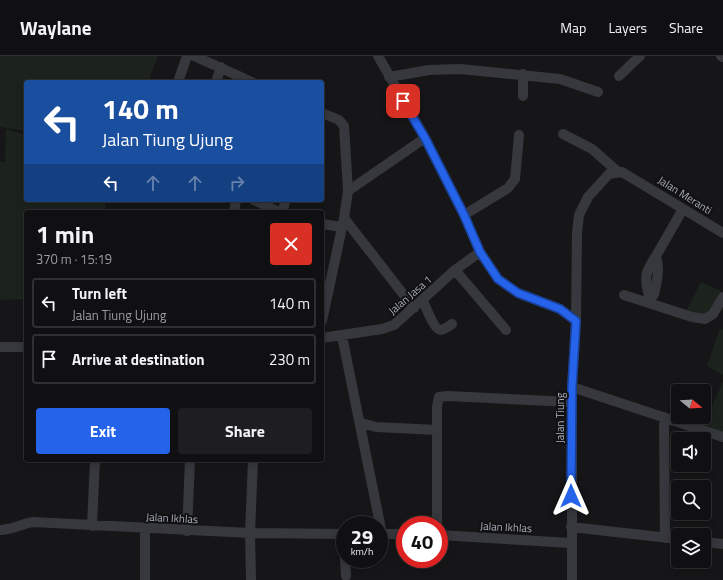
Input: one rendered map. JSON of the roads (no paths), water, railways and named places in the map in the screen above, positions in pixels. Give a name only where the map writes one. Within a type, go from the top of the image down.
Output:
[{"type":"street","points":[[179,80],[187,56]]},
{"type":"street","points":[[194,56],[248,80]]},
{"type":"street","points":[[378,56],[425,138],[464,215],[480,252],[498,279],[518,293],[560,309],[576,321]]},
{"type":"street","points":[[619,76],[640,56]]},
{"type":"street","points":[[217,80],[220,67]]},
{"type":"street","points":[[389,77],[442,69],[523,74],[560,79],[598,92]]},
{"type":"street","points":[[523,74],[523,96]]},
{"type":"street","points":[[324,114],[339,120],[344,126],[348,191],[343,223],[324,312]]},
{"type":"street","points":[[563,134],[592,149],[616,171]]},
{"type":"street","points":[[464,215],[508,188],[515,179],[519,135]]},
{"type":"street","points":[[348,191],[425,138]]},
{"type":"street","name":"Jalan Meranti","points":[[616,171],[622,172],[634,178],[723,233]]},
{"type":"street","name":"Jalan Tiung","points":[[572,580],[572,387],[576,321],[577,233],[581,209],[596,187],[609,174],[616,171]]},
{"type":"street","points":[[258,202],[275,210]]},
{"type":"street","points":[[683,209],[656,256],[658,262],[657,285],[654,295],[649,296],[626,293],[692,317],[705,319],[713,314],[723,297]]},
{"type":"street","points":[[324,224],[343,223]]},
{"type":"street","points":[[343,223],[414,308]]},
{"type":"street","name":"Jalan Jasa 1","points":[[324,338],[382,329],[394,325],[423,301],[456,270],[480,252]]},
{"type":"street","points":[[456,270],[506,330]]},
{"type":"street","points":[[423,301],[435,326],[438,329],[442,330],[452,324]]},
{"type":"street","points":[[342,336],[361,423],[377,516]]},
{"type":"street","points":[[0,347],[24,347]]},
{"type":"street","points":[[572,387],[723,437]]},
{"type":"street","points":[[437,516],[437,406],[438,399],[441,396],[572,402]]},
{"type":"street","points":[[664,417],[665,538]]},
{"type":"street","points":[[361,423],[376,426],[437,430]]},
{"type":"street","points":[[92,526],[95,462]]},
{"type":"street","points":[[187,531],[190,462]]},
{"type":"street","points":[[251,580],[250,533],[254,462]]},
{"type":"street","name":"Jalan Ikhlas","points":[[0,530],[10,529],[20,524],[33,522],[187,531],[336,534]]},
{"type":"street","points":[[571,527],[671,538]]},
{"type":"street","points":[[145,529],[145,580]]},
{"type":"street","name":"Jalan Ikhlas","points":[[448,536],[571,543]]},
{"type":"street","points":[[711,543],[723,544]]},
{"type":"street","points":[[346,568],[346,576]]}]
